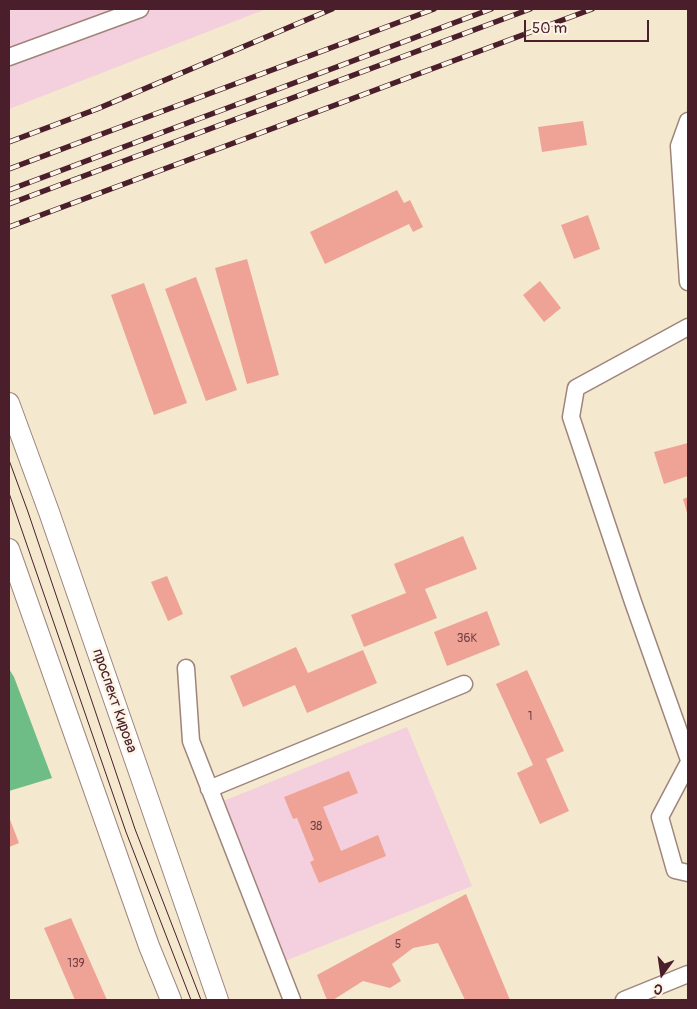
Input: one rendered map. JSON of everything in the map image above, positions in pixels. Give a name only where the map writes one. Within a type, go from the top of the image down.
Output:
[{"type":"main road","name":"проспект Кирова","points":[[9,403],[49,512],[218,1000]]},
{"type":"main road","points":[[9,549],[149,946],[171,1000]]},
{"type":"street","points":[[9,57],[140,9]]},
{"type":"street","points":[[688,121],[679,146],[688,282]]},
{"type":"street","points":[[688,326],[576,388],[571,417],[632,602],[688,757]]},
{"type":"street","points":[[186,668],[191,741],[292,1000]]},
{"type":"street","points":[[209,789],[464,684]]},
{"type":"street","points":[[688,764],[660,818],[675,870],[688,873]]},
{"type":"street","points":[[624,1000],[688,974]]},
{"type":"shaded area","points":[[9,9],[266,9],[9,109]]},
{"type":"shaded area","points":[[407,727],[472,886],[275,965],[211,806]]},
{"type":"green space","points":[[9,669],[14,677],[52,778],[9,791]]},
{"type":"building","points":[[583,121],[587,145],[542,152],[538,127]]},
{"type":"building","points":[[397,190],[404,203],[410,200],[423,227],[413,232],[409,224],[325,264],[310,232]]},
{"type":"building","points":[[588,215],[600,249],[574,259],[561,225]]},
{"type":"building","points":[[247,259],[279,375],[247,384],[215,268]]},
{"type":"building","points":[[196,277],[237,390],[206,401],[165,289]]},
{"type":"building","points":[[540,281],[561,308],[544,322],[523,295]]},
{"type":"building","points":[[144,283],[187,403],[154,415],[111,295]]},
{"type":"building","points":[[688,443],[688,476],[664,484],[654,452]]},
{"type":"building","points":[[688,497],[688,516],[683,499]]},
{"type":"building","points":[[463,536],[477,569],[425,589],[437,618],[364,647],[351,615],[406,593],[394,564]]},
{"type":"building","points":[[167,576],[183,614],[168,621],[151,582]]},
{"type":"building","points":[[487,611],[500,645],[447,666],[434,632]]},
{"type":"building","points":[[296,647],[308,673],[363,650],[377,683],[307,713],[295,685],[243,707],[230,676]]},
{"type":"building","points":[[527,670],[564,751],[546,759],[569,811],[540,824],[517,773],[533,765],[496,684]]},
{"type":"building","points":[[349,771],[358,793],[323,807],[341,851],[378,835],[386,856],[319,883],[310,862],[314,860],[297,818],[293,819],[284,797]]},
{"type":"building","points":[[9,817],[19,843],[9,847]]},
{"type":"building","points":[[466,894],[510,1000],[465,1000],[438,943],[413,948],[392,964],[401,981],[390,988],[363,981],[333,1000],[327,1000],[317,975]]},
{"type":"building","points":[[71,918],[107,1000],[75,1000],[44,928]]},
{"type":"tram line","points":[[9,460],[135,829],[201,1000]]},
{"type":"tram line","points":[[9,493],[126,832],[191,1000]]},
{"type":"railway","points":[[9,142],[97,109],[332,9]]},
{"type":"railway","points":[[9,169],[434,9]]},
{"type":"railway","points":[[9,190],[491,9]]},
{"type":"railway","points":[[9,204],[530,9]]},
{"type":"railway","points":[[9,227],[592,9]]}]
